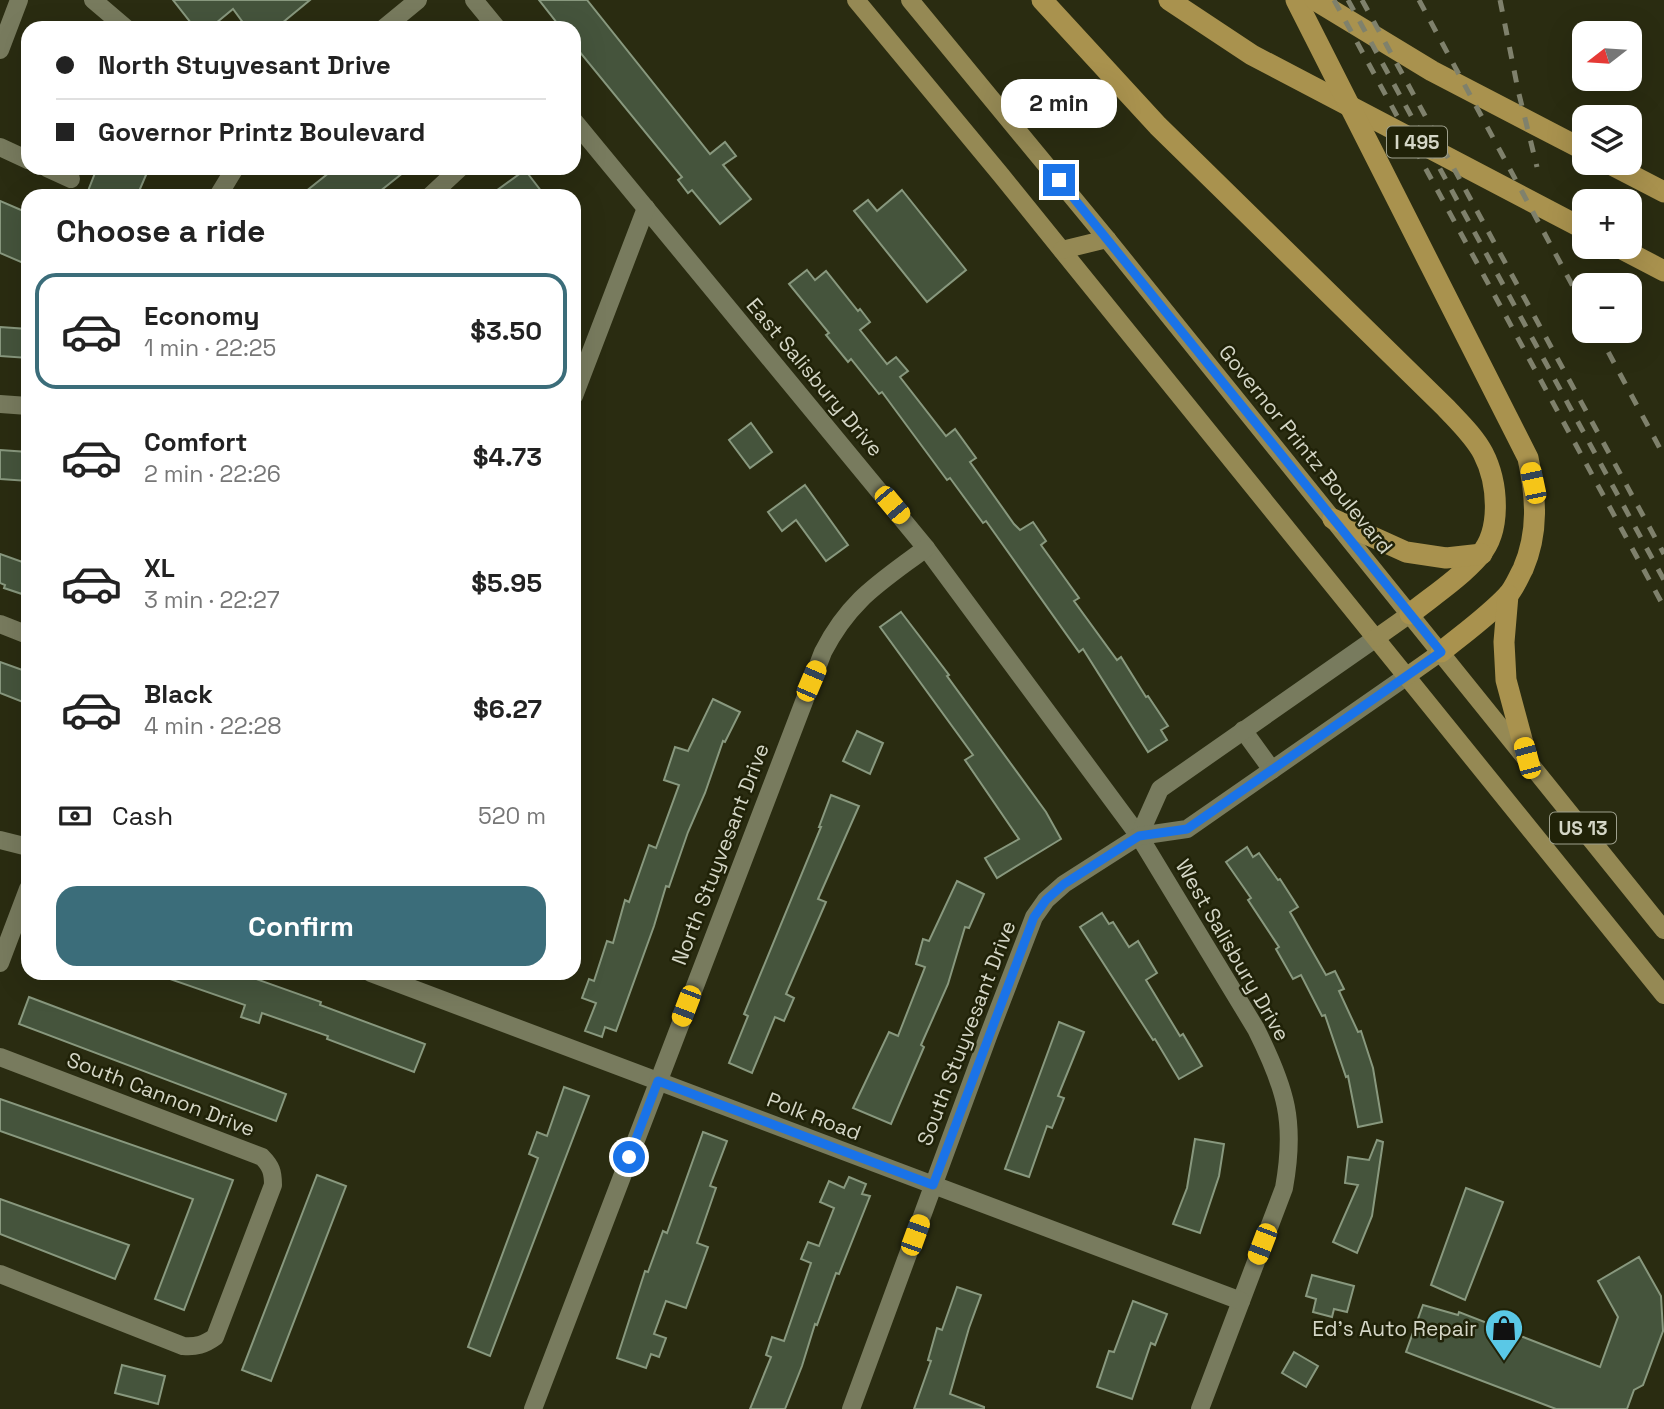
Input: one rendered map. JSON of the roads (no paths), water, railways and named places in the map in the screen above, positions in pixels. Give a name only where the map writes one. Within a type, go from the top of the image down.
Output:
[{"type":"highway","points":[[1042,0],[1158,126],[1446,408],[1471,435],[1484,455],[1495,497],[1494,524],[1482,554],[1410,614]]},
{"type":"highway","name":"I 495","points":[[1169,0],[1252,55],[1572,223]]},
{"type":"highway","points":[[1296,0],[1528,458],[1535,508],[1534,532],[1527,560],[1508,595],[1441,652]]},
{"type":"highway","points":[[1315,0],[1432,71],[1572,144]]},
{"type":"highway","points":[[1631,175],[1664,192]]},
{"type":"highway","points":[[1641,259],[1664,271]]},
{"type":"highway","points":[[1333,519],[1406,552],[1446,558],[1482,554]]},
{"type":"highway","points":[[1508,595],[1504,642],[1506,680],[1527,758]]},
{"type":"main road","name":"US 13","points":[[856,0],[1062,250],[1664,995]]},
{"type":"main road","name":"Governor Printz Boulevard","points":[[910,0],[1107,239],[1664,930]]},
{"type":"main road","points":[[1062,250],[1107,239]]},
{"type":"main road","points":[[1376,638],[1410,614]]},
{"type":"main road","name":"South Stuyvesant Drive","points":[[1407,676],[1441,652]]},
{"type":"street","points":[[0,50],[19,0]]},
{"type":"street","points":[[93,0],[118,21]]},
{"type":"street","points":[[392,21],[418,0]]},
{"type":"street","points":[[474,0],[492,21]]},
{"type":"street","name":"East Salisbury Drive","points":[[581,129],[926,548],[1139,836]]},
{"type":"street","points":[[0,147],[21,157]]},
{"type":"street","points":[[62,175],[71,179]]},
{"type":"street","points":[[438,189],[452,175]]},
{"type":"street","points":[[581,378],[646,208]]},
{"type":"street","points":[[0,404],[21,406]]},
{"type":"street","name":"North Stuyvesant Drive","points":[[533,1409],[823,652],[836,626],[850,609],[864,595],[926,548]]},
{"type":"street","points":[[0,624],[21,632]]},
{"type":"street","points":[[1139,836],[1160,789],[1376,638]]},
{"type":"street","name":"South Stuyvesant Drive","points":[[851,1409],[1034,917],[1046,900],[1064,884],[1139,836],[1187,829],[1407,676]]},
{"type":"street","points":[[1243,730],[1272,770]]},
{"type":"street","name":"West Salisbury Drive","points":[[1139,836],[1256,1029],[1284,1093],[1289,1123],[1290,1155],[1284,1188],[1200,1409]]},
{"type":"street","points":[[0,840],[21,845]]},
{"type":"street","points":[[0,963],[21,908]]},
{"type":"street","name":"Polk Road","points":[[390,980],[1241,1301]]},
{"type":"street","name":"South Cannon Drive","points":[[0,1057],[262,1157],[273,1173],[273,1185],[215,1337],[206,1344],[183,1346],[0,1274]]},
{"type":"railway","points":[[1334,0],[1664,607]]},
{"type":"railway","points":[[1348,0],[1664,580]]},
{"type":"railway","points":[[1362,0],[1664,554]]},
{"type":"railway","points":[[1419,0],[1572,285]]},
{"type":"railway","points":[[1500,0],[1537,167]]},
{"type":"railway","points":[[1603,343],[1664,456]]},
{"type":"place","name":"Ed’s Auto Repair","points":[[1504,1362]]}]
